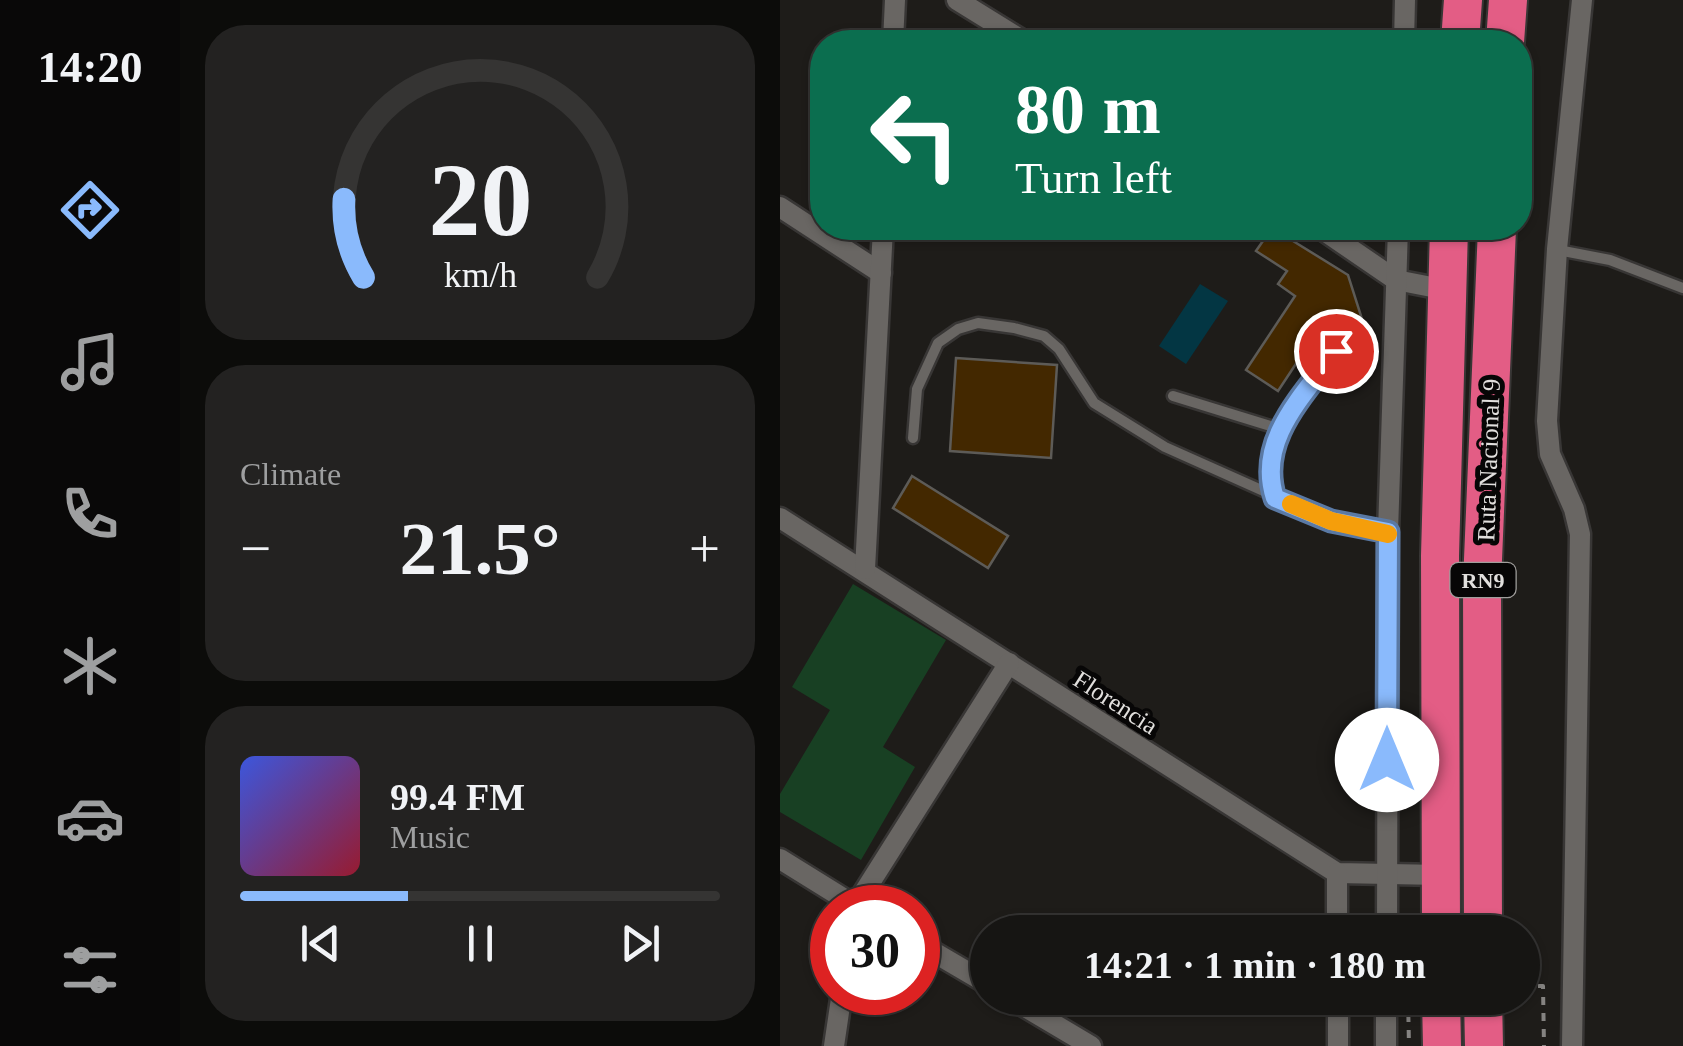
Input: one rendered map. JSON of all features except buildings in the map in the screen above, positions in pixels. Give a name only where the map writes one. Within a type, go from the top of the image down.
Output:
[{"type":"highway","points":[[1461,30],[1463,0]]},
{"type":"highway","points":[[1506,30],[1508,0]]},
{"type":"highway","name":"Ruta Nacional 9","points":[[1441,915],[1440,556],[1449,240]]},
{"type":"highway","name":"Ruta Nacional 9","points":[[1483,915],[1482,583],[1496,240]]},
{"type":"highway","points":[[1441,1015],[1442,1046]]},
{"type":"highway","points":[[1484,1015],[1484,1046]]},
{"type":"street","points":[[894,30],[895,0]]},
{"type":"street","points":[[958,0],[977,6],[1009,30]]},
{"type":"street","points":[[1404,30],[1405,0]]},
{"type":"street","points":[[1572,1046],[1580,534],[1574,509],[1550,454],[1547,421],[1557,250],[1582,0]]},
{"type":"street","points":[[780,206],[810,226]]},
{"type":"street","points":[[831,240],[880,273]]},
{"type":"street","points":[[864,570],[882,240]]},
{"type":"street","points":[[1339,240],[1396,280],[1447,290]]},
{"type":"street","points":[[1386,915],[1388,532],[1398,240]]},
{"type":"street","name":"Florencia","points":[[780,518],[1337,873]]},
{"type":"street","points":[[870,885],[1009,662]]},
{"type":"street","points":[[780,859],[821,885]]},
{"type":"street","points":[[1337,915],[1337,873],[1441,875]]},
{"type":"street","points":[[940,955],[970,973]]},
{"type":"street","points":[[834,1046],[839,1015]]},
{"type":"street","points":[[1039,1015],[1091,1046]]},
{"type":"street","points":[[1338,1015],[1338,1046]]},
{"type":"street","points":[[1386,1015],[1386,1046]]},
{"type":"lane","points":[[1557,250],[1610,260],[1683,288]]},
{"type":"lane","points":[[913,438],[917,389],[938,343],[958,329],[978,323],[1014,328],[1044,336],[1059,350],[1094,403],[1165,447],[1331,521],[1388,532]]},
{"type":"lane","points":[[1275,498],[1268,477],[1270,456],[1280,429],[1336,351]]},
{"type":"lane","points":[[1173,396],[1280,429]]},
{"type":"path","points":[[1540,986],[1544,986],[1544,1046]]},
{"type":"path","points":[[1408,1015],[1409,1046]]},
{"type":"green space","points":[[853,584],[946,640],[883,747],[915,767],[861,860],[780,812],[780,794],[830,710],[792,687]]},
{"type":"water","points":[[1200,284],[1228,301],[1186,364],[1159,346]]},
{"type":"slow traffic","points":[[1291,504],[1331,521],[1388,534]]},
{"type":"route","points":[[1336,351],[1280,429],[1270,456],[1268,477],[1275,498],[1331,521],[1388,532],[1387,760]]}]
